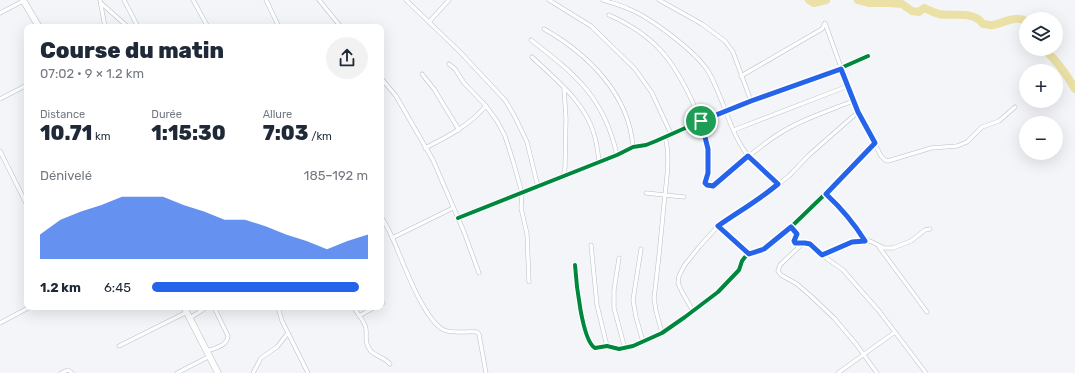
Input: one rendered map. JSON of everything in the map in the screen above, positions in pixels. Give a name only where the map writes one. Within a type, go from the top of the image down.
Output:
[{"type":"main road","points":[[23,0],[37,24]]},
{"type":"main road","points":[[187,312],[218,373]]},
{"type":"street","points":[[0,13],[23,0]]},
{"type":"street","points":[[124,0],[136,24]]},
{"type":"street","points":[[193,0],[206,24]]},
{"type":"street","points":[[266,0],[278,24]]},
{"type":"street","points":[[319,0],[339,24]]},
{"type":"street","points":[[406,0],[460,52],[505,100],[527,142],[538,187]]},
{"type":"street","points":[[429,22],[449,0]]},
{"type":"street","points":[[550,0],[594,28],[635,69],[652,94],[671,134]]},
{"type":"street","points":[[603,0],[630,9],[658,27],[688,50],[707,70],[734,130],[748,156],[778,184]]},
{"type":"street","points":[[659,0],[702,24],[725,41],[733,52],[751,101]]},
{"type":"street","points":[[101,2],[105,24]]},
{"type":"street","points":[[101,2],[125,24]]},
{"type":"street","points":[[609,15],[638,30],[661,50],[681,78],[701,121],[708,149],[708,173],[705,183],[707,185],[713,186],[748,156],[778,134],[853,101]]},
{"type":"street","points":[[741,76],[822,29],[825,23],[858,112],[875,143],[880,156],[888,161],[931,148],[957,146],[967,142],[982,127],[998,121],[1016,107]]},
{"type":"street","points":[[544,29],[564,40],[588,60],[611,87],[624,111],[632,134],[633,147]]},
{"type":"street","points":[[531,40],[563,64],[578,78],[594,98],[604,115],[617,155]]},
{"type":"street","points":[[458,218],[617,155],[633,147],[646,145],[725,111],[841,69],[868,56]]},
{"type":"street","points":[[532,57],[564,88],[584,111],[594,134],[599,162]]},
{"type":"street","points":[[449,64],[455,69],[464,83],[486,106],[497,121],[505,136],[522,193],[521,208],[527,234],[529,282]]},
{"type":"street","points":[[422,74],[434,89],[459,130]]},
{"type":"street","points":[[384,82],[396,96],[437,167],[479,273]]},
{"type":"street","points":[[734,130],[848,86]]},
{"type":"street","points":[[0,99],[24,87]]},
{"type":"street","points":[[563,176],[565,168],[566,119],[564,88]]},
{"type":"street","points":[[425,148],[459,130],[474,120],[486,106]]},
{"type":"street","points":[[693,311],[678,283],[679,276],[684,266],[718,226],[743,208],[756,201],[789,176],[809,155],[858,112]]},
{"type":"street","points":[[662,333],[654,298],[668,157],[665,137]]},
{"type":"street","points":[[575,265],[581,314],[590,344],[595,348],[607,346],[625,349],[643,342],[662,333],[718,292],[739,270],[742,261],[749,254],[764,249],[791,227],[826,194],[875,143]]},
{"type":"street","points":[[0,151],[24,199]]},
{"type":"street","points":[[646,193],[684,197]]},
{"type":"street","points":[[826,194],[838,205],[858,229],[865,241]]},
{"type":"street","points":[[392,238],[453,208]]},
{"type":"street","points":[[384,222],[423,306],[438,326],[448,331],[474,332],[479,334],[486,373]]},
{"type":"street","points":[[718,226],[749,254]]},
{"type":"street","points":[[791,227],[797,234],[794,241],[795,243],[810,244],[822,255],[838,265],[855,282],[926,373]]},
{"type":"street","points":[[822,255],[852,242],[870,241],[884,248],[893,248],[906,244],[917,238],[925,230],[930,229]]},
{"type":"street","points":[[803,243],[780,265],[778,271],[781,275],[797,284],[834,318],[864,353],[877,373]]},
{"type":"street","points":[[591,245],[597,305],[607,346]]},
{"type":"street","points":[[879,246],[927,312]]},
{"type":"street","points":[[641,249],[633,300],[643,342]]},
{"type":"street","points":[[619,258],[614,290],[614,308],[625,349]]},
{"type":"street","points":[[0,323],[24,310]]},
{"type":"street","points":[[178,373],[209,354],[228,340],[228,336],[215,310]]},
{"type":"street","points":[[279,310],[288,333],[308,373]]},
{"type":"street","points":[[356,310],[366,330],[365,336],[370,350],[374,354],[386,359],[390,364]]},
{"type":"street","points":[[359,316],[370,310]]},
{"type":"street","points":[[119,346],[187,312]]},
{"type":"street","points":[[838,373],[895,332]]},
{"type":"street","points":[[253,373],[261,358],[277,347],[288,333]]},
{"type":"street","points":[[61,373],[68,370],[72,373]]},
{"type":"waterway","points":[[809,0],[814,3],[826,0]]},
{"type":"waterway","points":[[858,0],[870,3],[902,4],[912,11],[919,12],[924,8],[945,15],[969,15],[979,20],[983,24],[990,25],[1019,19]]},
{"type":"waterway","points":[[1051,56],[1075,89]]},
{"type":"cycle path","points":[[458,218],[617,155],[633,147],[646,145],[751,101],[825,75],[868,56]]},
{"type":"cycle path","points":[[575,265],[580,310],[590,343],[595,348],[607,346],[619,349],[633,346],[662,333],[718,292],[739,270],[745,257],[749,254],[764,249],[791,227],[850,170],[875,143]]},
{"type":"route","points":[[841,69],[858,112],[875,143],[826,194],[838,205],[858,229],[865,241],[848,243],[822,255],[810,244],[796,244],[794,241],[797,234],[791,227],[764,249],[749,254],[718,226],[743,208],[756,201],[778,184],[748,156],[713,186],[709,187],[705,183],[708,173],[708,149],[701,121],[751,101],[841,69]]}]
